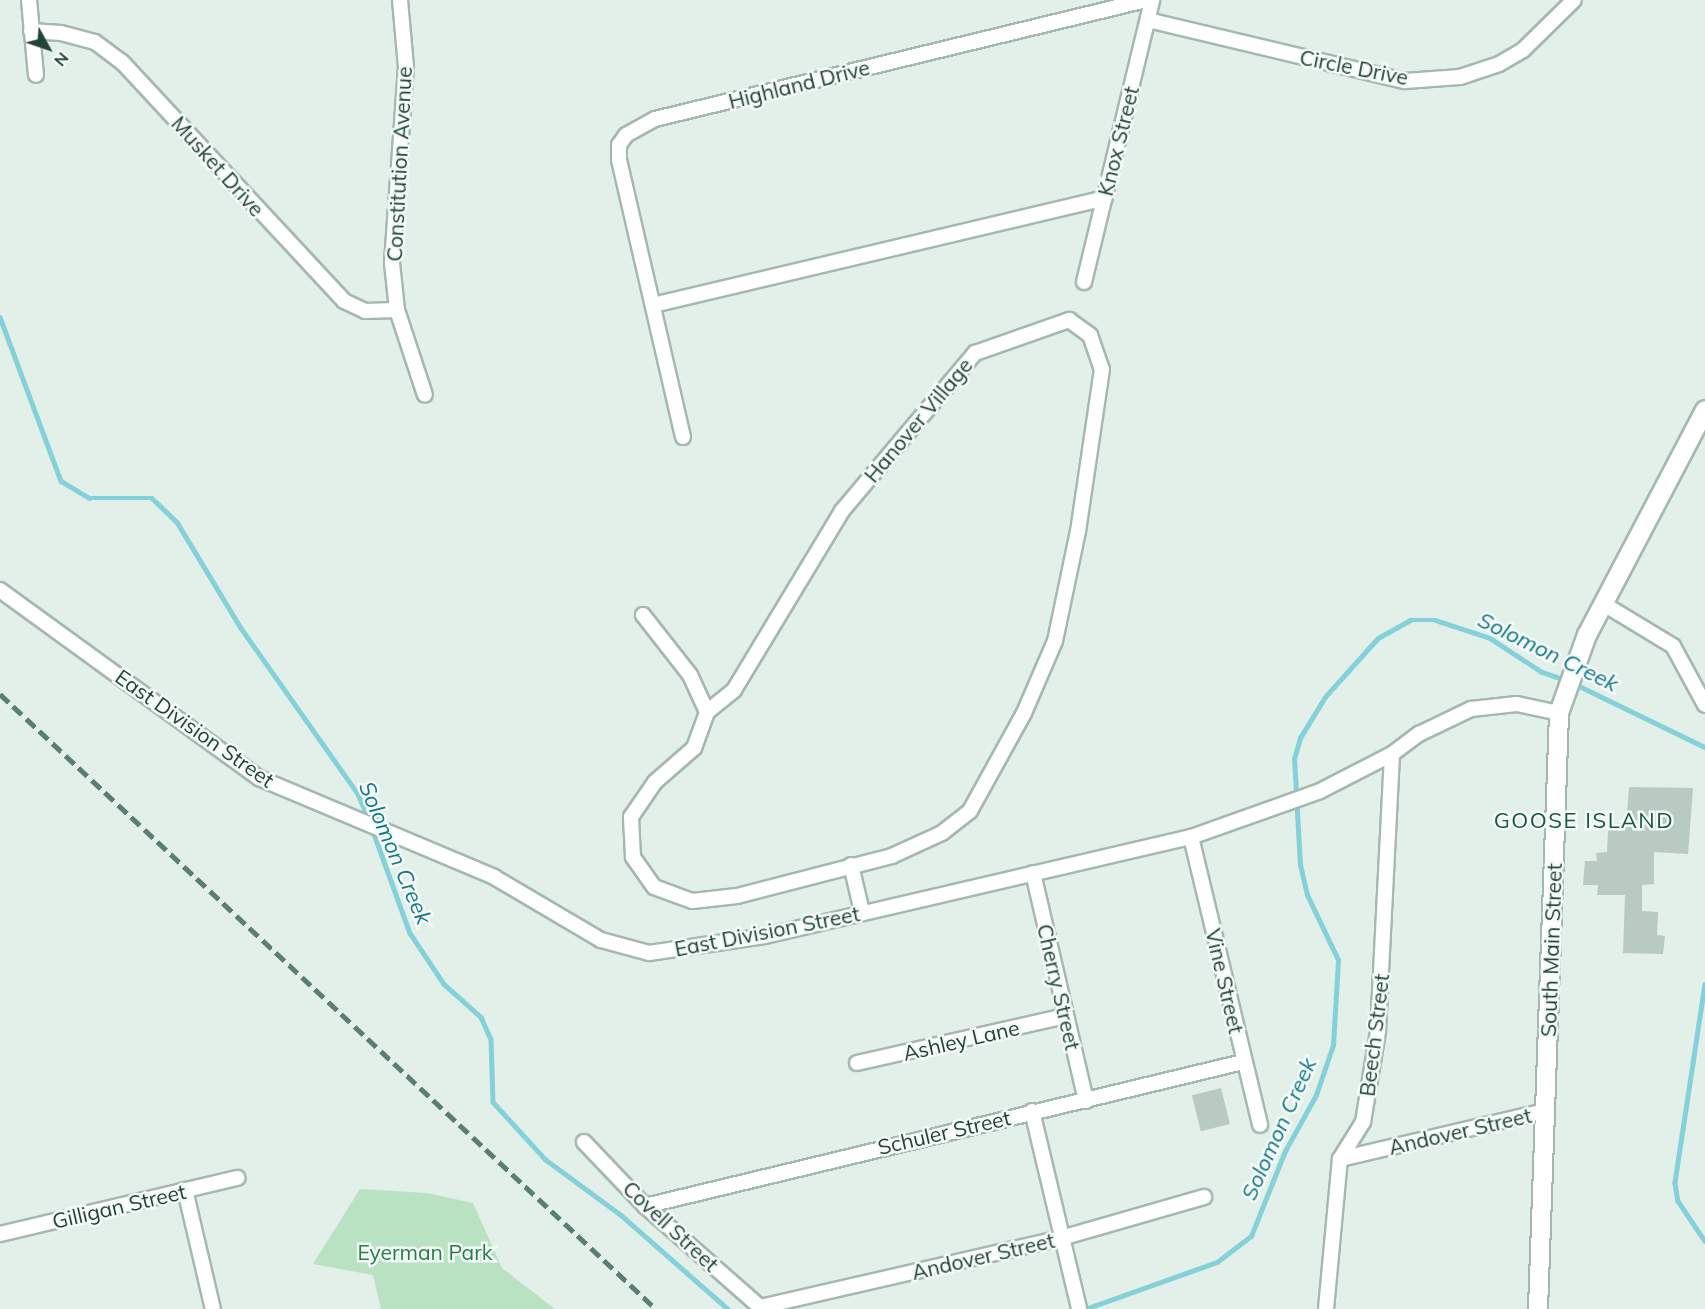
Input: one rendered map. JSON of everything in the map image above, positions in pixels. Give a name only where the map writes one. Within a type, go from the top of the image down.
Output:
[{"type":"main road","name":"South Main Street","points":[[1538,1309],[1559,713],[1572,670],[1602,603],[1705,410]]},
{"type":"street","points":[[29,0],[36,75]]},
{"type":"street","name":"Constitution Avenue","points":[[400,0],[406,67],[392,216],[397,310],[425,395]]},
{"type":"street","name":"Highland Drive","points":[[683,437],[619,160],[619,145],[637,127],[1146,0]]},
{"type":"street","name":"Knox Street","points":[[1084,282],[1152,0]]},
{"type":"street","name":"Circle Drive","points":[[1148,20],[1405,81],[1460,77],[1499,64],[1523,50],[1574,0]]},
{"type":"street","name":"Musket Drive","points":[[32,31],[61,33],[95,42],[122,62],[344,301],[365,311],[397,310]]},
{"type":"street","points":[[653,305],[1104,198]]},
{"type":"street","name":"Hanover Village","points":[[1069,320],[1090,335],[1102,369],[1078,531],[1055,641],[1024,713],[959,823],[913,848],[736,896],[692,901],[673,898],[641,873],[628,835],[631,817],[655,782],[694,748],[707,712],[734,690],[842,510],[975,352],[1069,320]]},
{"type":"street","name":"East Division Street","points":[[0,590],[259,778],[494,877],[601,940],[649,953],[765,936],[1191,837],[1320,791],[1392,754],[1449,717],[1483,707],[1517,704],[1559,713]]},
{"type":"street","points":[[1602,603],[1673,646],[1705,705]]},
{"type":"street","points":[[643,615],[690,675],[707,712]]},
{"type":"street","name":"Beech Street","points":[[1326,1309],[1340,1160],[1363,1122],[1378,1031],[1392,754]]},
{"type":"street","name":"Vine Street","points":[[1191,837],[1243,1062],[1260,1125]]},
{"type":"street","points":[[851,865],[862,912]]},
{"type":"street","name":"Cherry Street","points":[[1033,873],[1086,1101]]},
{"type":"street","name":"Ashley Lane","points":[[857,1063],[1066,1016]]},
{"type":"street","name":"Schuler Street","points":[[645,1206],[1243,1062]]},
{"type":"street","points":[[1032,1111],[1078,1305]]},
{"type":"street","name":"Andover Street","points":[[1340,1160],[1545,1111]]},
{"type":"street","name":"Covell Street","points":[[584,1142],[645,1206],[760,1307]]},
{"type":"street","name":"Gilligan Street","points":[[0,1234],[237,1178]]},
{"type":"street","points":[[184,1190],[213,1309]]},
{"type":"street","name":"Andover Street","points":[[760,1307],[1061,1238],[1204,1197]]},
{"type":"green space","name":"Eyerman Park","points":[[360,1189],[427,1193],[473,1203],[502,1268],[555,1309],[381,1309],[373,1275],[313,1264]]},
{"type":"building","points":[[1629,787],[1693,788],[1688,854],[1654,852],[1654,884],[1642,885],[1642,911],[1658,912],[1657,935],[1665,936],[1663,954],[1623,953],[1625,895],[1597,895],[1598,885],[1583,885],[1585,861],[1597,861],[1596,853],[1607,852],[1608,829],[1626,827]]},
{"type":"building","points":[[1221,1088],[1230,1124],[1201,1131],[1192,1095]]},
{"type":"waterway","name":"Solomon Creek","points":[[0,317],[61,481],[89,498],[152,498],[177,522],[241,628],[358,794],[369,820]]},
{"type":"waterway","name":"Solomon Creek","points":[[1085,1309],[1217,1262],[1251,1236],[1285,1151],[1316,1095],[1333,1045],[1338,960],[1307,895],[1300,865],[1294,759],[1300,738],[1325,697],[1378,638],[1410,620],[1435,620],[1490,638],[1542,672],[1565,680]]},
{"type":"waterway","name":"Solomon Creek","points":[[1573,683],[1705,747]]},
{"type":"waterway","name":"Solomon Creek","points":[[373,831],[410,933],[444,984],[481,1017],[491,1039],[493,1102],[545,1159],[621,1215],[728,1309]]},
{"type":"waterway","name":"Solomon Creek","points":[[1705,984],[1675,1183],[1678,1201],[1705,1241]]},
{"type":"railway","points":[[0,694],[656,1309]]},
{"type":"district","name":"GOOSE ISLAND","points":[[1584,821]]}]
